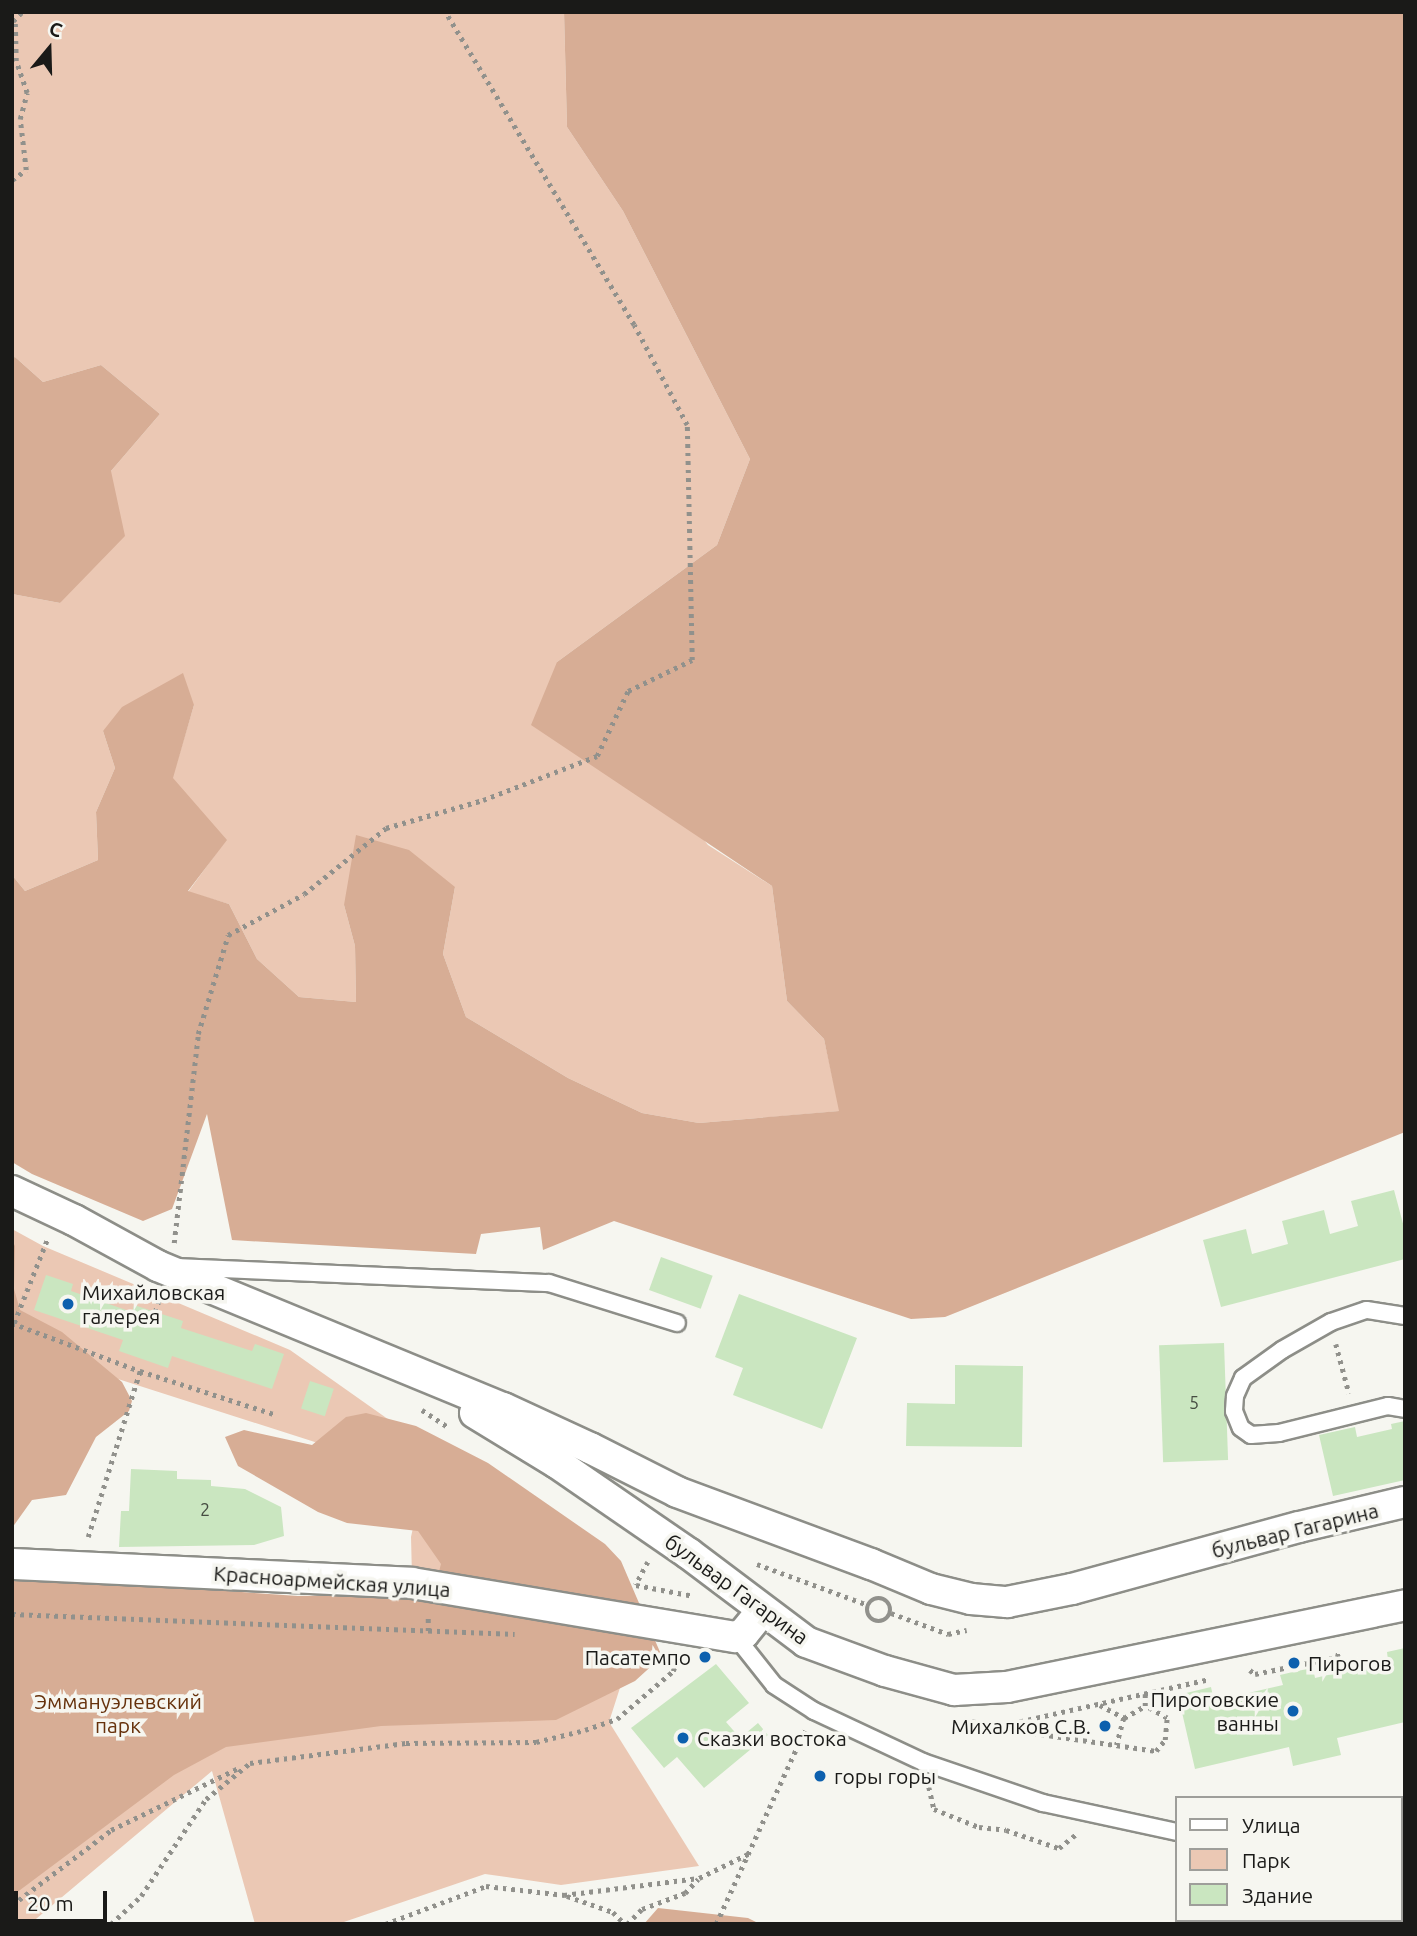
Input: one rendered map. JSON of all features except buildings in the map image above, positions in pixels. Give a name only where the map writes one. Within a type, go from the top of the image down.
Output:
[{"type":"street","name":"бульвар Гагарина","points":[[12,1191],[164,1266],[553,1431],[677,1492],[931,1589],[971,1599],[1007,1602],[1072,1589],[1298,1527],[1405,1502]]},
{"type":"street","name":"бульвар Гагарина","points":[[397,1366],[557,1463],[688,1553],[806,1642],[885,1671],[954,1690],[1007,1687],[1405,1605]]},
{"type":"street","name":"Красноармейская улица","points":[[12,1564],[412,1583],[538,1601],[736,1637]]},
{"type":"street","points":[[736,1637],[744,1633],[762,1611]]},
{"type":"lane","points":[[164,1266],[549,1283],[677,1323]]},
{"type":"lane","points":[[1405,1316],[1366,1310],[1331,1322],[1282,1350],[1243,1378],[1235,1396],[1234,1411],[1241,1428],[1251,1435],[1279,1433],[1388,1406],[1405,1409]]},
{"type":"lane","points":[[736,1637],[774,1685],[814,1711],[923,1762],[1043,1803],[1097,1817],[1176,1832]]},
{"type":"path","points":[[12,180],[26,170],[20,119],[27,93],[16,61],[13,21],[22,12]]},
{"type":"path","points":[[164,1266],[183,1181],[198,1034],[229,935],[304,894],[386,828],[483,800],[597,756],[628,691],[692,660],[687,425],[634,325],[445,12]]},
{"type":"path","points":[[51,1231],[13,1323],[140,1371],[276,1415]]},
{"type":"path","points":[[1331,1322],[1355,1414]]},
{"type":"path","points":[[79,1566],[140,1371]]},
{"type":"path","points":[[417,1407],[451,1428]]},
{"type":"path","points":[[654,1550],[636,1585],[699,1597]]},
{"type":"path","points":[[761,1566],[868,1605]]},
{"type":"path","points":[[884,1598],[892,1607],[891,1614],[883,1622],[877,1622],[868,1615],[868,1605],[873,1599],[884,1598]]},
{"type":"path","points":[[12,1614],[526,1634]]},
{"type":"path","points":[[1250,1670],[1255,1674],[1337,1657],[1340,1649]]},
{"type":"path","points":[[12,1905],[111,1830],[250,1763],[406,1743],[536,1741],[617,1719],[673,1671]]},
{"type":"path","points":[[1145,1694],[1145,1706]]},
{"type":"path","points":[[1099,1704],[1124,1718]]},
{"type":"path","points":[[1117,1745],[1124,1718],[1145,1706]]},
{"type":"path","points":[[995,1727],[1156,1751],[1165,1740],[1167,1718],[1145,1706]]},
{"type":"path","points":[[716,1924],[814,1711]]},
{"type":"path","points":[[923,1762],[934,1809],[979,1827],[1006,1830],[1059,1849],[1097,1817]]},
{"type":"path","points":[[111,1924],[141,1896],[206,1799],[250,1763]]},
{"type":"path","points":[[565,1895],[699,1878],[748,1854]]},
{"type":"path","points":[[386,1924],[486,1886],[565,1895],[613,1912],[626,1924],[642,1909],[685,1893],[699,1878]]},
{"type":"green space","points":[[12,12],[564,12],[567,127],[623,211],[750,459],[717,545],[557,662],[708,845],[772,886],[787,1001],[824,1039],[840,1111],[699,1123],[642,1113],[568,1078],[466,1017],[443,954],[455,887],[344,905],[355,946],[356,1002],[299,997],[257,959],[229,904],[188,892],[226,840],[172,779],[194,705],[103,731],[115,768],[96,812],[98,860],[25,891],[12,875],[12,594],[60,603],[111,471],[160,414],[101,365],[43,382],[15,357],[12,358]]},
{"type":"green space","points":[[564,12],[1405,12],[1405,1132],[945,1317],[911,1319],[614,1221],[543,1250],[540,1227],[481,1234],[476,1254],[232,1240],[207,1114],[172,1209],[143,1221],[32,1174],[12,1162],[12,875],[25,891],[98,860],[96,812],[115,768],[103,731],[122,707],[183,673],[194,705],[173,778],[227,840],[188,891],[229,904],[257,959],[299,997],[356,1002],[355,946],[344,905],[356,835],[409,850],[455,887],[443,954],[466,1017],[568,1078],[642,1113],[699,1123],[839,1111],[824,1039],[787,1001],[772,886],[531,725],[557,662],[717,545],[750,459],[623,211],[567,127]]},
{"type":"green space","points":[[15,357],[43,382],[101,365],[160,414],[111,471],[125,536],[60,603],[12,594],[12,358]]},
{"type":"green space","name":"Эммануэлевский парк","points":[[12,1229],[43,1246],[290,1350],[504,1501],[644,1613],[609,1722],[699,1866],[561,1885],[485,1874],[338,1924],[255,1924],[212,1771],[30,1924],[12,1924],[12,1604],[413,1617],[411,1537],[424,1477],[12,1345]]},
{"type":"green space","points":[[12,1240],[15,1246],[14,1289],[20,1310],[62,1332],[122,1382],[132,1401],[129,1411],[96,1437],[66,1495],[32,1500],[12,1528]]},
{"type":"green space","name":"Эммануэлевский парк","points":[[366,1413],[416,1426],[488,1463],[605,1544],[621,1561],[660,1652],[657,1661],[635,1681],[556,1720],[381,1726],[226,1747],[174,1775],[12,1896],[12,1576],[298,1596],[433,1594],[441,1564],[418,1531],[347,1523],[318,1512],[238,1466],[225,1437],[244,1430],[312,1445],[346,1417]]},
{"type":"green space","points":[[658,1908],[748,1918],[760,1924],[644,1924]]},
{"type":"place","name":"Михайловская галерея","points":[[68,1304]]},
{"type":"place","name":"Пасатемпо","points":[[705,1657]]},
{"type":"place","name":"Пирогов","points":[[1294,1663]]},
{"type":"place","name":"Пироговские ванны","points":[[1293,1711]]},
{"type":"place","name":"Михалков С.В.","points":[[1105,1726]]},
{"type":"place","name":"Сказки востока","points":[[683,1738]]},
{"type":"place","name":"горы горы","points":[[820,1776]]}]
